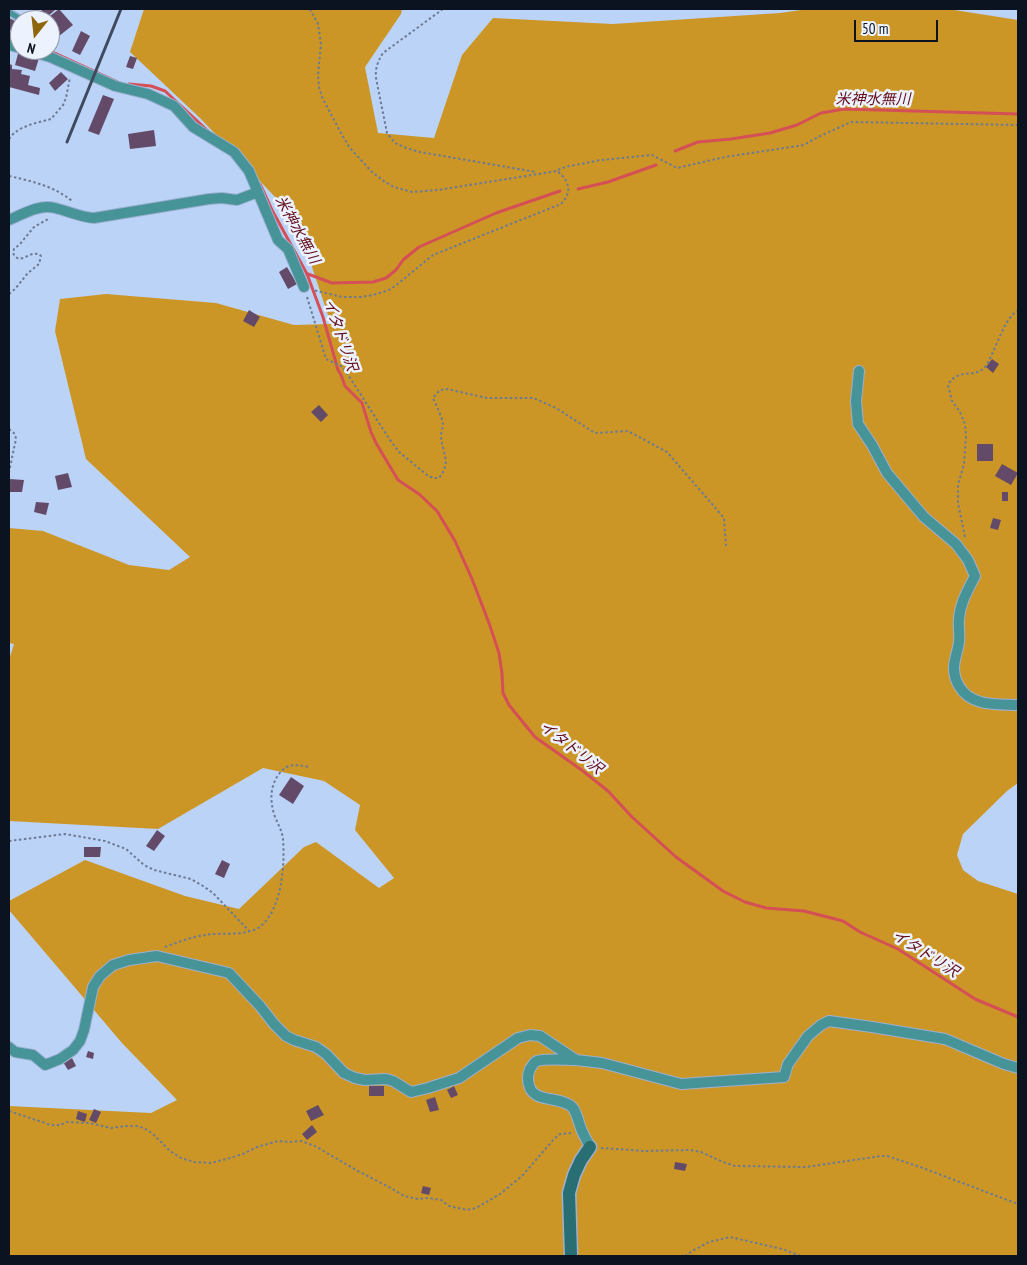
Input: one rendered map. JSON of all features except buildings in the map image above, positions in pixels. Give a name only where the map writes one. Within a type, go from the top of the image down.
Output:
[{"type":"street","points":[[60,60],[73,68],[115,86],[148,94],[174,106],[193,127],[234,152],[249,171],[278,240],[288,249],[304,287]]},
{"type":"street","points":[[9,220],[38,208],[53,207],[94,218],[209,199],[237,200],[258,192]]},
{"type":"street","points":[[859,370],[856,401],[858,424],[887,473],[924,517],[956,544],[968,560],[975,576],[962,602],[959,618],[959,641],[954,669],[957,683],[962,692],[979,702],[1018,705]]},
{"type":"street","points":[[9,1047],[16,1052],[33,1055],[45,1065],[60,1059],[73,1050],[80,1041],[93,987],[100,976],[112,965],[129,960],[157,956],[229,973],[286,1036],[316,1047],[326,1054],[344,1073],[355,1078],[365,1080],[386,1079],[411,1092],[459,1078],[518,1038],[530,1035],[540,1036],[576,1060]]},
{"type":"street","points":[[571,1256],[569,1193],[574,1175],[590,1147],[573,1109],[566,1103],[538,1096],[531,1091],[527,1078],[532,1065],[537,1061],[544,1059],[602,1063],[682,1084],[784,1077],[788,1064],[808,1036],[829,1021],[872,1026],[945,1039],[1018,1068]]},
{"type":"path","points":[[310,9],[318,24],[321,44],[318,75],[319,87],[322,97],[342,135],[350,148],[372,172],[394,187],[412,192],[438,190],[557,171],[566,167],[601,160],[652,155],[677,168],[725,157],[804,145],[851,122],[1018,125]]},
{"type":"path","points":[[443,9],[383,53],[378,61],[376,78],[387,132],[395,143],[420,152],[539,173]]},
{"type":"path","points":[[9,139],[22,128],[51,119],[66,98],[73,68]]},
{"type":"path","points":[[318,291],[330,295],[352,297],[382,292],[396,286],[433,255],[561,204],[568,194],[568,189],[564,177],[557,171]]},
{"type":"path","points":[[9,176],[36,182],[57,191],[75,203]]},
{"type":"path","points":[[9,294],[41,260],[39,254],[35,253],[18,258],[12,252],[34,227],[50,218]]},
{"type":"path","points":[[304,287],[326,359],[343,367],[399,452],[427,475],[438,478],[446,465],[446,455],[441,435],[443,424],[433,398],[440,390],[447,388],[487,398],[533,398],[556,408],[595,433],[628,431],[667,452],[724,518],[726,546]]},
{"type":"path","points":[[966,542],[958,502],[958,485],[964,464],[965,424],[960,412],[952,401],[948,385],[951,379],[956,376],[984,369],[1009,319],[1018,311]]},
{"type":"path","points":[[9,429],[15,434],[16,439],[9,472]]},
{"type":"path","points":[[150,957],[150,952],[205,934],[250,932],[260,927],[269,918],[277,900],[282,873],[282,839],[272,799],[272,789],[276,778],[283,769],[295,764],[310,767]]},
{"type":"path","points":[[9,841],[65,834],[105,841],[126,849],[144,865],[154,870],[191,879],[214,893],[250,932]]},
{"type":"path","points":[[9,1111],[51,1125],[60,1125],[67,1122],[89,1123],[111,1128],[137,1126],[153,1134],[180,1158],[194,1162],[211,1163],[244,1154],[257,1147],[278,1141],[301,1141],[315,1146],[404,1196],[441,1200],[449,1206],[467,1210],[476,1208],[500,1194],[522,1176],[560,1134],[582,1132]]},
{"type":"path","points":[[590,1147],[645,1151],[690,1150],[701,1152],[735,1166],[806,1167],[887,1156],[1018,1204]]},
{"type":"path","points":[[685,1256],[710,1242],[730,1238],[801,1256]]},
{"type":"shaded area","points":[[144,9],[402,9],[401,14],[365,67],[378,133],[434,138],[462,55],[493,18],[613,24],[780,13],[808,9],[948,9],[1018,20],[1018,783],[1007,791],[963,834],[957,855],[963,870],[978,881],[1018,894],[1018,1256],[9,1256],[9,1106],[151,1113],[177,1100],[122,1043],[9,910],[9,901],[85,860],[185,896],[239,909],[304,847],[316,842],[379,888],[394,878],[355,830],[360,805],[324,781],[263,768],[158,829],[9,821],[9,660],[14,644],[9,643],[9,528],[43,531],[129,565],[169,570],[190,557],[86,459],[55,331],[60,299],[106,294],[216,303],[294,325],[331,324],[296,219],[201,119],[130,52]]},
{"type":"waterway","name":"米神水無川","points":[[60,55],[120,83]]},
{"type":"waterway","name":"米神水無川","points":[[129,84],[151,86],[165,91],[208,131]]},
{"type":"waterway","name":"米神水無川","points":[[675,151],[698,142],[770,133],[797,125],[821,113],[844,109],[1018,114]]},
{"type":"waterway","name":"米神水無川","points":[[578,189],[608,182],[656,165]]},
{"type":"waterway","name":"イタドリ沢","points":[[260,184],[307,274],[323,317],[338,370],[345,386],[362,403],[376,443],[398,480],[419,494],[437,511],[455,541],[472,579],[499,653],[503,693],[509,705],[535,737],[608,791],[632,817],[676,857],[723,891],[745,902],[766,908],[804,911],[843,921],[860,932],[898,949],[975,999],[1018,1017]]},
{"type":"waterway","name":"米神水無川","points":[[308,274],[332,283],[373,282],[386,278],[419,247],[496,213],[560,191]]},
{"type":"railway","points":[[67,142],[121,9]]}]
